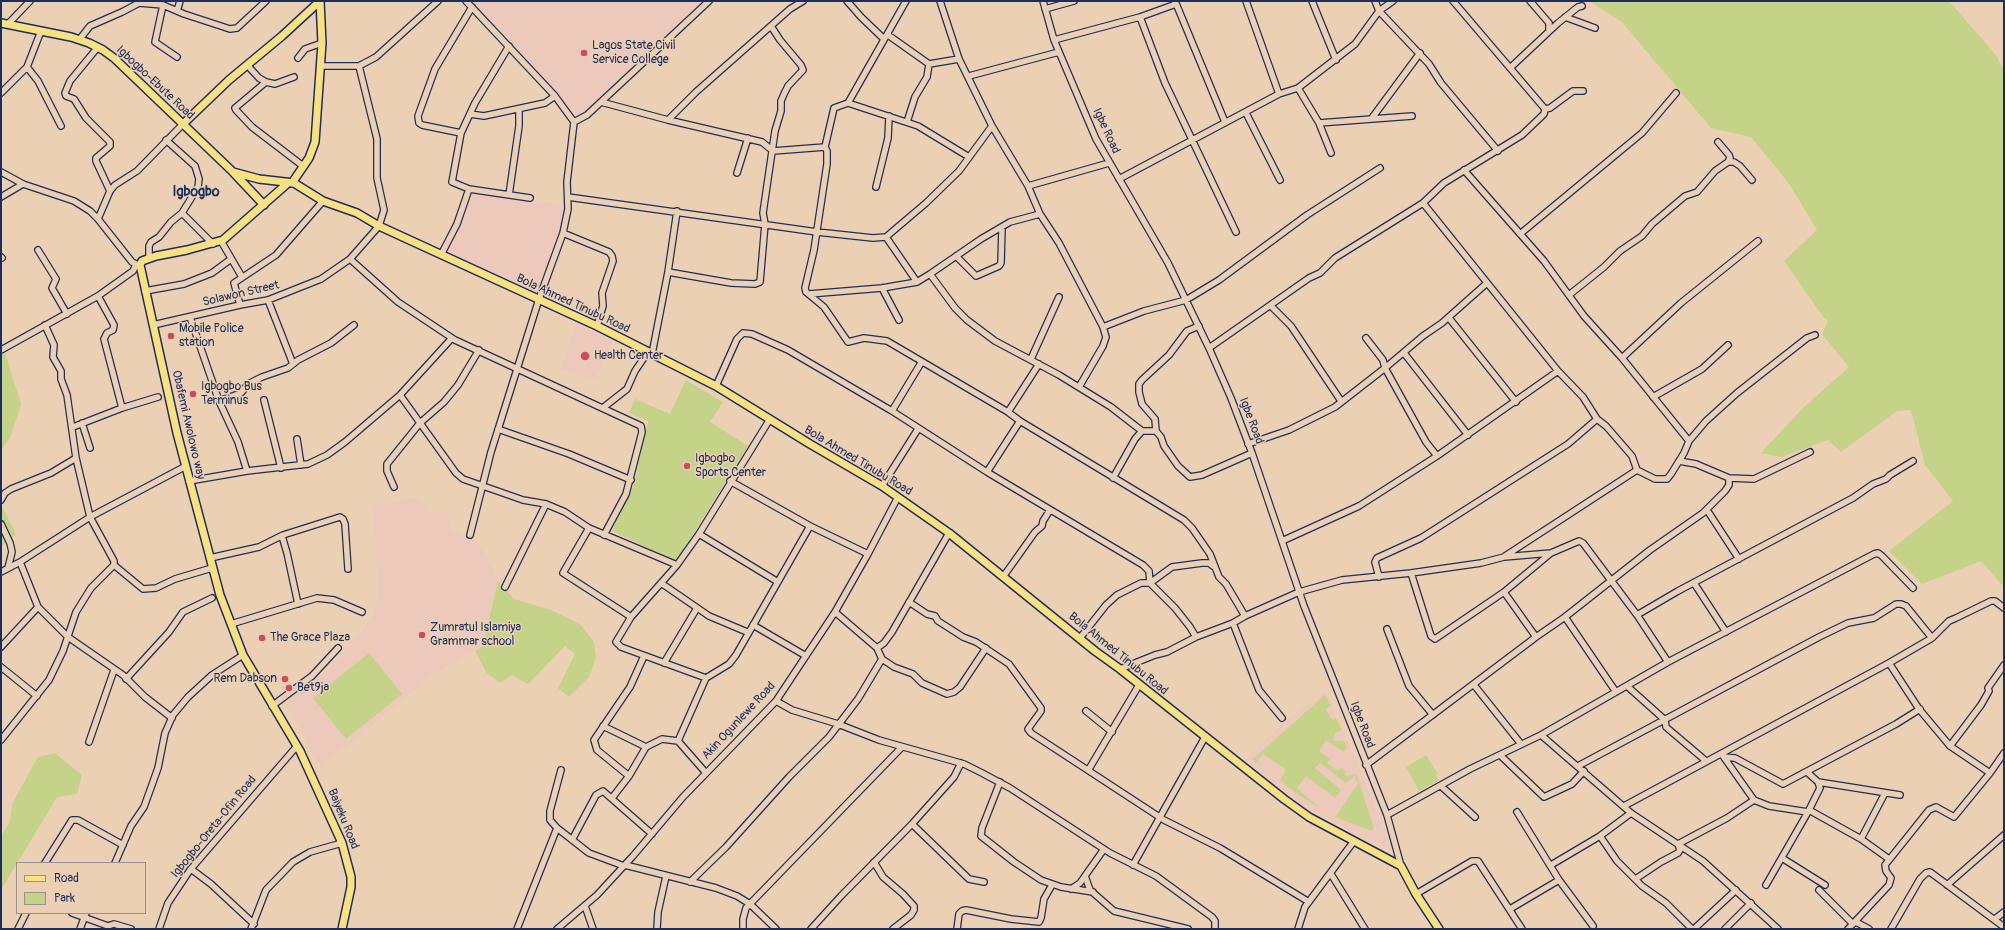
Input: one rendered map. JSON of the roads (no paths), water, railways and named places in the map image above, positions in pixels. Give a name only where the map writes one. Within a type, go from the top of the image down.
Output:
[{"type":"main road","points":[[138,266],[142,261],[149,258],[221,241],[233,233],[290,183],[302,169],[315,142],[322,43],[320,1]]},
{"type":"main road","points":[[183,124],[212,95],[320,1]]},
{"type":"main road","name":"Igbogbo-Ebute Road","points":[[5,24],[79,40],[98,47],[114,58],[233,172],[264,205]]},
{"type":"main road","name":"Igbogbo-Ebute Road","points":[[233,172],[246,177],[290,183]]},
{"type":"main road","name":"Bola Ahmed Tinubu Road","points":[[290,183],[323,201],[357,213],[379,226],[440,255],[597,326],[716,386],[882,486],[949,533],[1139,685],[1303,813],[1354,842],[1401,866]]},
{"type":"main road","name":"Obafemi Awolowo way","points":[[138,266],[189,481],[212,568],[243,655],[297,746]]},
{"type":"main road","name":"Baiyeku Road","points":[[297,746],[317,784],[342,843],[351,877],[351,887],[342,929]]},
{"type":"main road","points":[[1401,866],[1416,894],[1439,929]]},
{"type":"street","points":[[5,24],[30,1]]},
{"type":"street","points":[[177,11],[180,1]]},
{"type":"street","points":[[79,40],[90,26],[122,12],[138,2],[162,5],[230,28],[235,28],[266,1]]},
{"type":"street","points":[[321,66],[359,66],[376,57],[438,1]]},
{"type":"street","points":[[466,1],[555,96],[574,122],[567,182],[568,209],[563,233],[539,299],[518,370],[498,429],[470,535]]},
{"type":"street","points":[[574,122],[587,115],[709,1]]},
{"type":"street","points":[[668,120],[696,92],[790,9],[803,1]]},
{"type":"street","points":[[847,1],[861,17],[886,37],[929,64],[959,59]]},
{"type":"street","points":[[848,103],[906,1]]},
{"type":"street","points":[[940,1],[959,59],[969,76],[992,126],[1028,186],[1040,214],[1059,243],[1103,327],[1106,337],[1103,346],[1079,387]]},
{"type":"street","name":"Igbe Road","points":[[1043,1],[1054,40],[1096,138],[1109,163],[1168,263],[1209,348],[1252,453],[1299,592],[1387,815],[1401,866]]},
{"type":"street","points":[[1045,9],[1074,1]]},
{"type":"street","points":[[1246,1],[1279,94]]},
{"type":"street","points":[[1312,1],[1336,60]]},
{"type":"street","points":[[1375,1],[1379,11],[1420,53],[1431,66],[1441,83],[1498,151]]},
{"type":"street","points":[[1119,179],[1225,122],[1246,113],[1279,94],[1298,88],[1355,44],[1379,11],[1394,1]]},
{"type":"street","points":[[1453,1],[1476,30],[1545,109]]},
{"type":"street","points":[[1530,1],[1549,22],[1549,31]]},
{"type":"street","points":[[1054,40],[1140,16],[1176,2],[1225,122]]},
{"type":"street","points":[[162,5],[159,28],[155,40],[158,45],[177,57]]},
{"type":"street","points":[[461,133],[422,125],[418,123],[418,116],[435,69],[472,6]]},
{"type":"street","points":[[1510,68],[1549,31],[1582,6]]},
{"type":"street","points":[[1140,16],[1165,83],[1236,232]]},
{"type":"street","points":[[1565,18],[1595,28]]},
{"type":"street","points":[[668,272],[731,283],[758,283],[760,280],[765,224],[764,213],[775,131],[781,111],[781,101],[788,86],[803,70],[801,65],[780,40],[771,26]]},
{"type":"street","points":[[1,93],[27,67],[41,31]]},
{"type":"street","points":[[298,58],[306,49],[322,43]]},
{"type":"street","points":[[508,46],[461,133],[452,182],[469,189],[530,198]]},
{"type":"street","points":[[98,47],[70,81],[65,93],[66,96],[74,99],[86,118],[110,142],[110,146],[96,158],[96,161],[110,191]]},
{"type":"street","points":[[969,76],[1059,52]]},
{"type":"street","points":[[1372,118],[1420,53]]},
{"type":"street","points":[[907,122],[915,97],[926,77],[929,64]]},
{"type":"street","points":[[247,65],[259,78],[266,82],[275,84],[294,77]]},
{"type":"street","points":[[359,66],[377,139],[377,178],[384,210],[379,226]]},
{"type":"street","points":[[27,67],[38,81],[61,126]]},
{"type":"street","points":[[266,82],[235,108],[252,127],[302,169]]},
{"type":"street","points":[[1298,88],[1319,123],[1331,153]]},
{"type":"street","points":[[1545,109],[1550,108],[1573,91],[1583,91]]},
{"type":"street","points":[[1520,234],[1642,133],[1676,93]]},
{"type":"street","points":[[470,114],[484,116],[519,109],[545,103],[555,96]]},
{"type":"street","points":[[601,102],[668,120],[748,138],[762,142],[773,151],[825,147]]},
{"type":"street","points":[[969,157],[918,126],[848,103],[836,106],[832,111],[825,147],[827,151],[827,164],[814,250],[805,288],[809,294],[824,307],[848,342],[864,338],[887,341],[921,363],[960,383],[1113,478],[1184,520],[1192,528],[1210,554],[1213,566],[1219,577],[1226,584],[1245,616]]},
{"type":"street","points":[[509,195],[519,126],[519,109]]},
{"type":"street","points":[[1209,348],[1309,278],[1320,273],[1335,258],[1423,203],[1444,183],[1479,160],[1498,151],[1522,135],[1543,116],[1545,109]]},
{"type":"street","points":[[1246,113],[1280,180]]},
{"type":"street","points":[[876,187],[888,138],[889,116]]},
{"type":"street","points":[[1319,123],[1412,116]]},
{"type":"street","points":[[98,219],[110,191],[120,182],[137,171],[183,124]]},
{"type":"street","points":[[568,197],[677,211],[817,232],[873,238],[886,237],[926,203],[959,171],[992,126]]},
{"type":"street","points":[[736,173],[748,138]]},
{"type":"street","points":[[149,258],[149,246],[151,242],[159,237],[171,222],[182,213],[198,187],[199,179],[195,166],[166,140]]},
{"type":"street","points":[[1569,294],[1604,267],[1620,251],[1642,236],[1652,224],[1684,196],[1697,192],[1715,172],[1728,162],[1730,158],[1729,155],[1718,142]]},
{"type":"street","points":[[1728,162],[1734,162],[1740,166],[1752,180]]},
{"type":"street","points":[[1028,186],[1109,163]]},
{"type":"street","points":[[1103,327],[1144,311],[1186,300],[1219,280],[1307,215],[1380,168]]},
{"type":"street","points":[[1464,170],[1520,234],[1569,294],[1584,316],[1622,358],[1689,441]]},
{"type":"street","points":[[1,172],[23,184],[74,201],[98,219],[138,266],[98,296],[1,350]]},
{"type":"street","points":[[1,197],[23,184]]},
{"type":"street","points":[[440,255],[457,224],[469,189]]},
{"type":"street","points":[[240,305],[233,286],[234,283],[259,268],[280,250],[323,201]]},
{"type":"street","points":[[1423,203],[1558,371],[1584,397],[1597,419],[1606,426],[1632,456],[1638,470],[1660,480],[1666,479],[1679,461],[1689,441],[1706,421],[1738,393],[1802,342],[1814,336]]},
{"type":"street","points":[[604,407],[627,389],[635,371],[650,353],[668,272],[677,211]]},
{"type":"street","points":[[182,213],[213,244]]},
{"type":"street","points":[[809,294],[882,288],[918,282],[1002,226],[1010,222],[1040,214]]},
{"type":"street","name":"Solawon Street","points":[[153,325],[268,300],[321,279],[350,260],[379,226]]},
{"type":"street","points":[[956,256],[976,276],[999,266],[1001,263],[1000,255],[1002,226]]},
{"type":"street","points":[[563,233],[609,252],[612,256],[613,261],[602,293],[603,306],[597,326]]},
{"type":"street","points":[[886,237],[918,282]]},
{"type":"street","points":[[221,241],[242,277]]},
{"type":"street","points":[[1622,358],[1681,303],[1758,241]]},
{"type":"street","points":[[38,250],[56,279],[52,288],[66,314]]},
{"type":"street","points":[[145,291],[191,281],[212,273],[231,259]]},
{"type":"street","points":[[350,260],[398,302],[452,338],[518,370],[604,407],[641,426],[642,428],[631,480],[626,494],[604,535]]},
{"type":"street","points":[[930,274],[955,308],[967,320],[996,341],[1079,387],[1111,407],[1142,431],[1156,431]]},
{"type":"street","points":[[1248,444],[1289,430],[1327,411],[1385,368],[1423,336],[1449,318],[1487,283]]},
{"type":"street","points":[[882,288],[899,320]]},
{"type":"street","points":[[98,296],[114,325],[114,330],[107,333],[104,338],[122,408]]},
{"type":"street","points":[[1031,360],[1059,297]]},
{"type":"street","points":[[268,300],[293,364]]},
{"type":"street","points":[[1271,306],[1292,326],[1341,401]]},
{"type":"street","points":[[190,317],[219,401],[238,442],[247,471]]},
{"type":"street","points":[[1449,318],[1516,402]]},
{"type":"street","points":[[45,325],[54,345],[53,357],[62,372],[61,379],[67,395],[73,427],[76,458],[90,517],[114,561],[114,565],[143,589],[156,588],[175,579],[212,568]]},
{"type":"street","points":[[219,401],[241,393],[248,384],[283,370],[331,343],[354,325]]},
{"type":"street","points":[[1199,326],[1188,332],[1169,355],[1139,384],[1142,404],[1155,419],[1156,431],[1162,437],[1164,446],[1178,466],[1192,478],[1252,453]]},
{"type":"street","points":[[716,386],[739,335],[747,332],[788,350],[892,411],[987,472],[1143,564],[1149,571],[1160,576]]},
{"type":"street","points":[[189,481],[247,471],[308,464],[327,455],[400,395],[452,338]]},
{"type":"street","points":[[1366,338],[1383,360],[1385,368],[1426,442],[1437,456]]},
{"type":"street","points":[[1653,397],[1702,369],[1728,345]]},
{"type":"street","points":[[394,487],[387,471],[387,464],[420,423],[444,402],[458,385],[479,350]]},
{"type":"street","points":[[1404,353],[1468,435]]},
{"type":"street","points":[[892,411],[921,363]]},
{"type":"street","points":[[1008,412],[1039,364]]},
{"type":"street","points":[[1282,541],[1359,506],[1468,435],[1558,371]]},
{"type":"street","points":[[400,395],[459,476],[482,487],[523,500],[546,504],[565,512],[589,528],[604,535],[677,565]]},
{"type":"street","points":[[73,427],[122,408],[158,397]]},
{"type":"street","points":[[264,400],[281,468]]},
{"type":"street","points":[[706,678],[621,647],[616,642],[631,617],[677,565],[699,534],[770,419]]},
{"type":"street","points":[[1379,577],[1375,562],[1377,558],[1421,538],[1568,444],[1597,419]]},
{"type":"street","points":[[987,472],[1020,421]]},
{"type":"street","points":[[82,423],[90,448]]},
{"type":"street","points":[[498,429],[570,454],[631,480]]},
{"type":"street","points":[[882,486],[918,429]]},
{"type":"street","points":[[1113,478],[1135,439],[1142,431]]},
{"type":"street","points":[[297,439],[301,465]]},
{"type":"street","points":[[1679,461],[1696,464],[1729,478],[1754,479],[1810,452]]},
{"type":"street","points":[[1,500],[5,493],[11,489],[50,473],[76,458]]},
{"type":"street","points":[[1637,615],[1853,498],[1872,484],[1886,479],[1913,461]]},
{"type":"street","points":[[1,572],[20,562],[90,517],[186,466]]},
{"type":"street","points":[[1504,557],[1638,470]]},
{"type":"street","points":[[1366,765],[1536,637],[1565,617],[1650,550],[1707,510],[1725,491],[1729,485],[1729,478]]},
{"type":"street","points":[[730,482],[810,526],[868,554]]},
{"type":"street","name":"Akin Ogunlewe Road","points":[[557,929],[585,906],[624,866],[706,773],[776,701],[835,612],[898,497]]},
{"type":"street","points":[[506,587],[546,504]]},
{"type":"street","points":[[1003,577],[1035,532],[1042,526],[1043,521],[1050,510]]},
{"type":"street","points":[[1707,510],[1739,559]]},
{"type":"street","points":[[210,558],[259,547],[282,536],[342,518],[344,524],[348,569]]},
{"type":"street","points":[[1,524],[10,543],[12,552],[8,568]]},
{"type":"street","points":[[678,741],[706,678],[728,664],[736,655],[747,632],[810,526]]},
{"type":"street","points":[[589,528],[563,573],[631,617]]},
{"type":"street","points":[[877,648],[886,641],[949,533]]},
{"type":"street","points":[[699,534],[778,582]]},
{"type":"street","points":[[282,536],[298,604]]},
{"type":"street","points":[[1411,573],[1431,636],[1434,640],[1442,636],[1504,592],[1551,553],[1579,541],[1583,542],[1610,581],[1637,615],[1668,662]]},
{"type":"street","points":[[1120,669],[1155,654],[1167,652],[1196,637],[1233,623],[1245,616],[1299,592],[1342,580],[1411,573],[1481,563],[1504,557],[1551,553]]},
{"type":"street","points":[[1387,815],[1501,756],[1521,744],[1541,735],[1668,662],[1874,554],[1878,553],[1882,556],[1913,588]]},
{"type":"street","points":[[20,562],[38,607],[68,637],[126,679],[145,697],[172,718]]},
{"type":"street","points":[[1150,583],[1169,568],[1175,566],[1209,563],[1213,566]]},
{"type":"street","points":[[1,740],[49,680],[68,637],[76,612],[91,588],[114,565]]},
{"type":"street","points":[[1149,571],[1150,583]]},
{"type":"street","points":[[1080,638],[1106,605],[1117,595],[1144,582],[1150,583],[1175,608],[1196,637]]},
{"type":"street","points":[[661,583],[709,616],[747,632]]},
{"type":"street","points":[[1694,583],[1726,632]]},
{"type":"street","points":[[1504,592],[1536,637]]},
{"type":"street","points":[[126,679],[169,632],[183,612],[212,598]]},
{"type":"street","points":[[231,624],[317,598],[334,600],[362,612]]},
{"type":"street","points":[[1624,806],[1706,761],[1722,755],[1889,663],[1932,638],[1949,621],[1988,602],[1995,601],[2004,608]]},
{"type":"street","points":[[909,602],[927,614],[936,616],[938,620],[963,637],[973,639],[1009,664],[1041,708],[1041,711],[1030,725],[1030,731],[1161,817],[1220,848],[1309,902]]},
{"type":"street","points":[[1578,766],[1819,637],[1848,623],[1874,618],[1898,604],[1906,606],[1932,638]]},
{"type":"street","points":[[1,647],[38,607]]},
{"type":"street","points":[[664,663],[697,608]]},
{"type":"street","points":[[835,612],[877,648],[882,659],[894,667],[913,674],[922,683],[950,693],[960,687],[986,648]]},
{"type":"street","points":[[1565,617],[1616,692]]},
{"type":"street","points":[[1233,623],[1259,690],[1282,718]]},
{"type":"street","points":[[753,624],[806,656]]},
{"type":"street","points":[[1387,629],[1409,686],[1433,715]]},
{"type":"street","points":[[272,706],[312,676],[338,648]]},
{"type":"street","points":[[115,862],[131,826],[144,807],[158,768],[165,733],[172,718],[188,697],[207,679],[243,655]]},
{"type":"street","points":[[628,776],[597,750],[594,740],[630,687],[644,656]]},
{"type":"street","points":[[690,882],[726,847],[789,777],[829,737],[858,699],[882,659]]},
{"type":"street","points":[[1889,663],[1920,709],[1950,746],[1990,773]]},
{"type":"street","points":[[1950,746],[1981,705],[1989,691],[1988,688],[2004,665]]},
{"type":"street","points":[[1,667],[37,696]]},
{"type":"street","points":[[89,742],[114,670]]},
{"type":"street","points":[[1089,769],[1139,685]]},
{"type":"street","points":[[1474,685],[1521,744]]},
{"type":"street","points":[[1627,686],[1665,720],[1666,727],[1706,761]]},
{"type":"street","points":[[776,701],[792,710],[838,724],[879,740],[961,763],[1000,782],[1104,849],[1156,876],[1212,917],[1216,921],[1215,929]]},
{"type":"street","points":[[1722,755],[1735,758],[1783,784],[1896,724],[1920,709]]},
{"type":"street","points":[[1086,711],[1112,732]]},
{"type":"street","points":[[603,726],[646,747]]},
{"type":"street","points":[[1541,735],[1631,813],[1703,861],[1778,929]]},
{"type":"street","points":[[1133,865],[1205,737]]},
{"type":"street","points":[[612,798],[646,747],[662,739],[678,741],[706,773]]},
{"type":"street","name":"Igbogbo-Oreta-Ofin Road","points":[[159,929],[168,903],[192,868],[297,746]]},
{"type":"street","points":[[743,929],[744,911],[750,904],[902,747]]},
{"type":"street","points":[[1848,929],[1889,885],[1891,878],[1885,867],[1889,859],[1929,810],[1936,807],[1954,817],[1990,773],[2004,753]]},
{"type":"street","points":[[1722,755],[1754,800],[1769,806],[1808,811],[1860,839],[1889,859]]},
{"type":"street","points":[[1501,756],[1544,797],[1572,784],[1584,771]]},
{"type":"street","points":[[811,929],[912,824],[954,777],[961,763]]},
{"type":"street","points":[[561,770],[549,815],[557,828],[572,840],[589,852],[624,866],[716,888],[750,904],[776,929]]},
{"type":"street","points":[[1766,885],[1820,788],[1818,782],[1807,772]]},
{"type":"street","points":[[1000,782],[982,828],[982,836],[1019,866],[1041,880],[1052,885],[1093,892]]},
{"type":"street","points":[[1818,782],[1900,795]]},
{"type":"street","points":[[1441,786],[1475,817]]},
{"type":"street","points":[[572,840],[596,795],[603,791],[652,834]]},
{"type":"street","points":[[1860,839],[1885,793]]},
{"type":"street","points":[[1678,844],[1727,818],[1754,800]]},
{"type":"street","points":[[1517,812],[1559,880],[1593,926]]},
{"type":"street","points":[[1550,865],[1600,836],[1631,813]]},
{"type":"street","points":[[46,862],[72,820],[78,820],[123,845]]},
{"type":"street","points":[[912,824],[969,879],[984,882]]},
{"type":"street","points":[[517,929],[557,828]]},
{"type":"street","points":[[1947,885],[2004,835]]},
{"type":"street","points":[[1600,836],[1618,861],[1636,878],[1642,886],[1666,903],[1693,929],[1736,890]]},
{"type":"street","points":[[1298,929],[1305,907],[1354,842]]},
{"type":"street","points":[[192,868],[211,884],[253,926],[266,890],[293,862],[310,852],[342,843]]},
{"type":"street","points":[[1636,878],[1678,853],[1680,850],[1678,844]]},
{"type":"street","points":[[1071,889],[1080,883],[1086,876],[1104,849]]},
{"type":"street","points":[[1782,858],[1825,885]]},
{"type":"street","points":[[1416,894],[1472,861],[1478,861],[1522,929]]},
{"type":"street","points":[[873,865],[888,882],[903,894],[914,906],[911,915],[893,929]]},
{"type":"street","points":[[1892,929],[1920,879],[1926,873],[1930,872],[2004,927]]},
{"type":"street","points":[[1331,874],[1366,929]]},
{"type":"street","points":[[657,929],[658,912],[666,876]]},
{"type":"street","points":[[1086,876],[1088,886],[1114,911],[1188,929]]},
{"type":"street","points":[[1510,909],[1559,880]]},
{"type":"street","points":[[957,929],[959,914],[966,910],[1011,920],[1039,922],[1044,899],[1052,885]]},
{"type":"street","points":[[1819,890],[1854,923],[1869,929]]},
{"type":"street","points":[[1725,929],[1751,903]]},
{"type":"street","points":[[585,906],[593,929]]},
{"type":"street","points":[[1994,919],[2004,912]]},
{"type":"street","points":[[18,929],[26,914]]},
{"type":"street","points":[[80,929],[84,915],[108,926],[114,924],[131,929]]},
{"type":"place","name":"Lagos State Civil Service College","points":[[584,53]]},
{"type":"place","name":"Mobile Police station","points":[[171,336]]},
{"type":"place","name":"Health Center","points":[[585,356]]},
{"type":"place","name":"Igbogbo Bus Terminus","points":[[193,394]]},
{"type":"place","name":"Igbogbo Sports Center","points":[[687,466]]},
{"type":"place","name":"Zumratul Islamiya Grammar school","points":[[422,635]]},
{"type":"place","name":"The Grace Plaza","points":[[262,638]]},
{"type":"place","name":"Rem Dabson","points":[[285,679]]},
{"type":"place","name":"Bet9ja","points":[[289,688]]},
{"type":"district","name":"Igbogbo","points":[[196,192]]}]
